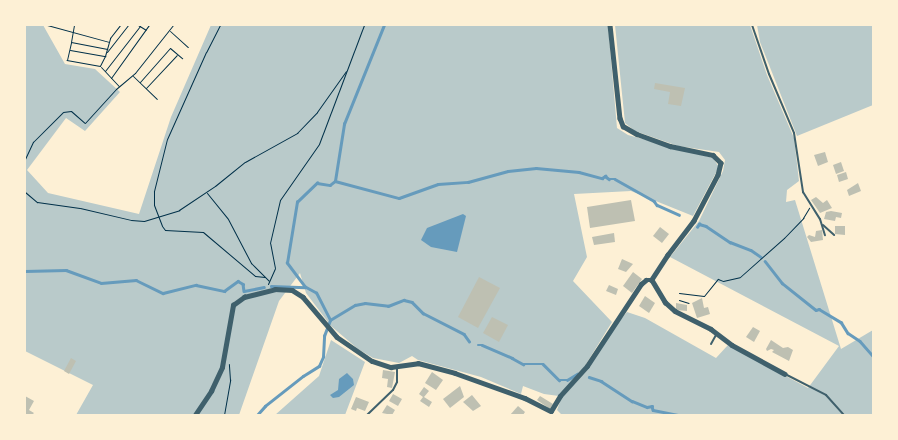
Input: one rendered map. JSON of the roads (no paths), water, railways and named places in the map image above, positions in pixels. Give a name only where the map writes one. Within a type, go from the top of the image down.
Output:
[{"type":"street","points":[[610,25],[620,118],[623,126],[632,132],[670,146],[716,156],[720,163],[718,175],[694,221],[652,280]]},
{"type":"street","points":[[194,415],[213,386],[226,356],[233,305],[240,298],[264,291],[282,289],[296,291],[332,332],[352,349],[372,361],[391,367],[418,363],[455,373],[525,398],[546,410],[553,410],[560,396],[587,366],[640,284],[646,280],[652,280]]},
{"type":"street","points":[[652,280],[670,307],[717,333],[732,345],[785,374]]},
{"type":"lane","points":[[752,25],[794,134],[804,192],[810,206],[834,236]]},
{"type":"lane","points":[[822,223],[825,235]]},
{"type":"lane","points":[[711,344],[717,333]]},
{"type":"lane","points":[[367,415],[393,390],[397,382],[398,367]]},
{"type":"lane","points":[[785,374],[826,395],[844,415]]},
{"type":"water","points":[[463,214],[466,216],[457,252],[431,247],[421,240],[427,228]]},
{"type":"water","points":[[347,373],[353,379],[354,385],[339,397],[333,398],[330,395],[338,390],[339,379]]},
{"type":"waterway","points":[[257,415],[265,406],[319,366],[323,357],[324,336],[330,320],[316,293],[305,287],[287,263],[297,202],[317,183],[330,185],[335,181],[344,124],[384,25]]},
{"type":"waterway","points":[[335,181],[399,198],[438,184],[468,182],[508,171],[536,168],[579,172],[615,179],[654,201],[657,205],[679,215]]},
{"type":"waterway","points":[[697,227],[699,224],[706,226],[730,242],[751,250],[761,257]]},
{"type":"waterway","points":[[765,261],[782,283],[816,310],[819,309],[841,322],[848,333],[860,341],[873,356]]},
{"type":"waterway","points":[[25,271],[66,270],[101,283],[136,280],[163,293],[196,285],[224,291],[238,281],[243,284],[244,291],[264,287]]},
{"type":"waterway","points":[[271,286],[305,287]]},
{"type":"waterway","points":[[330,320],[355,305],[365,303],[388,306],[404,300],[412,302],[423,313],[464,334],[469,341]]},
{"type":"waterway","points":[[478,345],[482,345],[523,364],[543,364],[559,380],[567,380],[577,374]]},
{"type":"waterway","points":[[589,377],[601,381],[632,401],[647,407],[652,406],[653,410],[678,415]]}]
